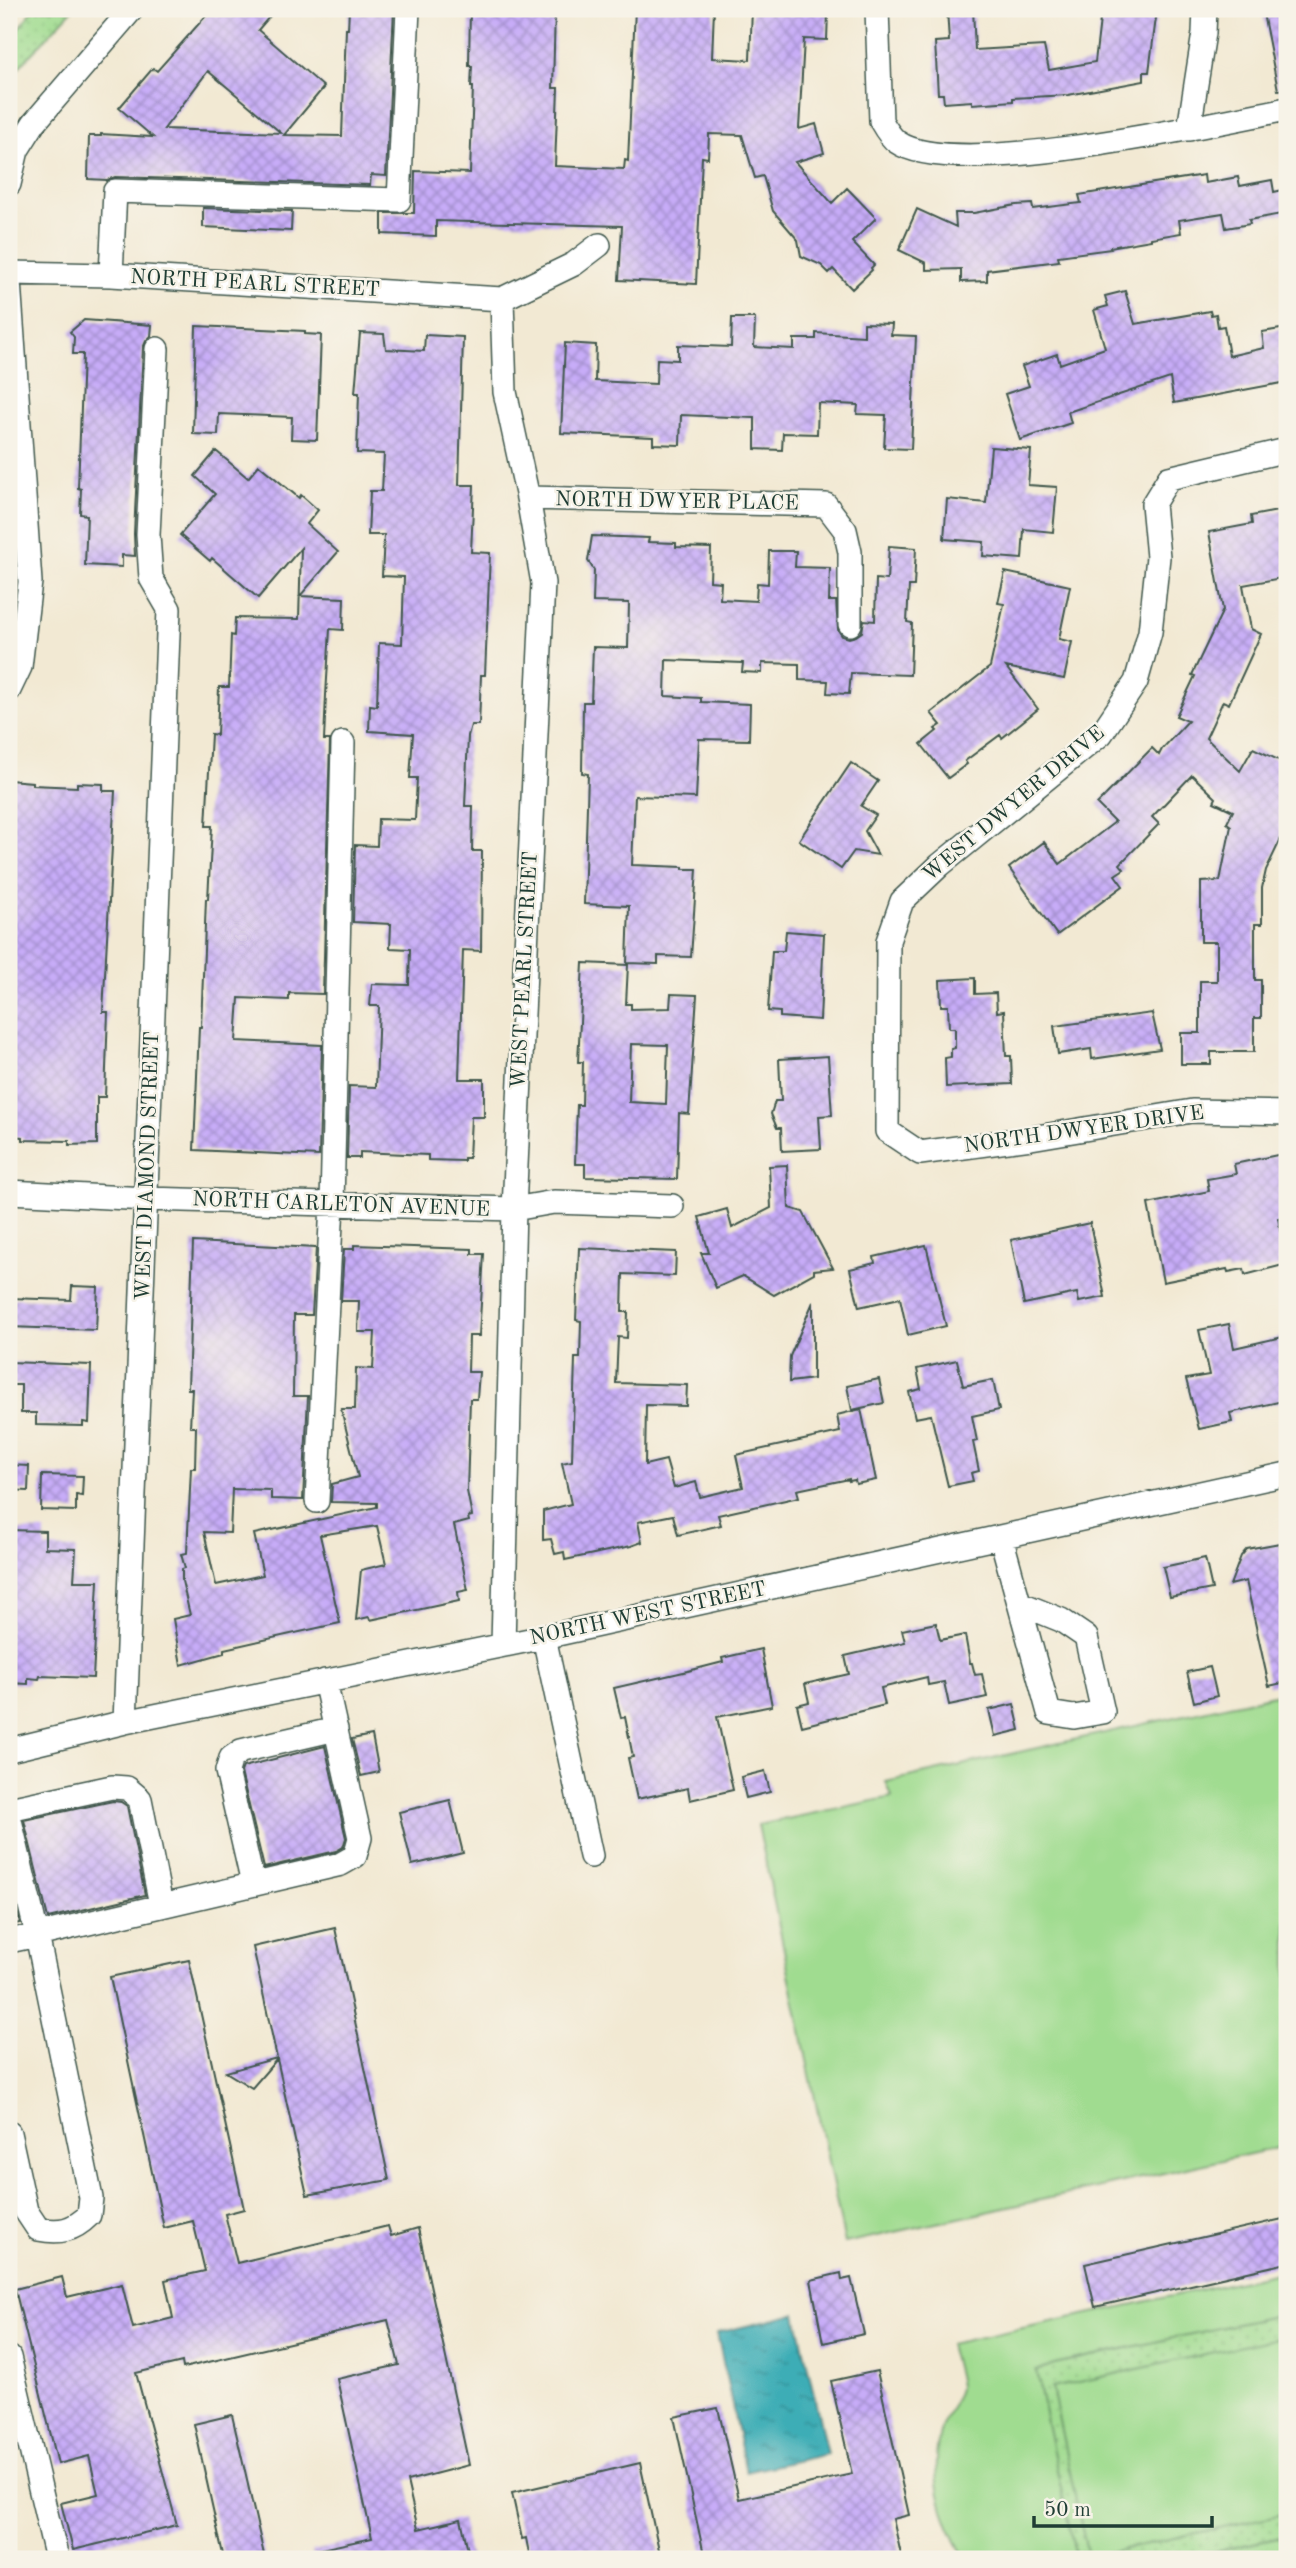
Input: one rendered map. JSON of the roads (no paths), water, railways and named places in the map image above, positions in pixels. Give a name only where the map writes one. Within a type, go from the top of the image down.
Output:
[{"type":"street","points":[[9,184],[18,150],[34,123],[132,9]]},
{"type":"street","points":[[111,275],[115,191],[399,200],[408,9]]},
{"type":"street","points":[[877,9],[881,121],[898,143],[927,152],[968,155],[1070,149],[1287,109]]},
{"type":"street","points":[[1189,129],[1204,33],[1205,9]]},
{"type":"street","points":[[502,299],[574,264],[599,245]]},
{"type":"street","name":"NORTH PEARL STREET","points":[[9,273],[111,275],[502,299]]},
{"type":"street","points":[[9,281],[30,582],[20,667],[9,690]]},
{"type":"street","name":"WEST PEARL STREET","points":[[502,299],[505,392],[528,498],[542,583],[514,1209],[503,1645]]},
{"type":"street","name":"WEST DIAMOND STREET","points":[[125,1722],[169,609],[151,578],[148,535],[157,349]]},
{"type":"street","name":"WEST DWYER DRIVE","points":[[887,1131],[888,941],[902,901],[940,864],[1101,734],[1136,682],[1150,632],[1158,556],[1153,505],[1169,478],[1287,450]]},
{"type":"street","name":"NORTH DWYER PLACE","points":[[528,498],[826,506],[845,530],[850,552],[850,624]]},
{"type":"street","points":[[317,1501],[332,1204],[343,743]]},
{"type":"street","name":"NORTH DWYER DRIVE","points":[[887,1131],[920,1153],[1031,1138],[1192,1111],[1287,1114]]},
{"type":"street","name":"NORTH CARLETON AVENUE","points":[[9,1192],[146,1199],[514,1209],[554,1202],[672,1206]]},
{"type":"street","name":"NORTH WEST STREET","points":[[9,1750],[125,1722],[544,1637],[1287,1474]]},
{"type":"street","points":[[1001,1537],[1019,1603],[1049,1713],[1074,1717],[1103,1712],[1086,1637],[1061,1620],[1019,1603]]},
{"type":"street","points":[[544,1637],[591,1856]]},
{"type":"street","points":[[9,1941],[341,1864],[355,1856],[360,1838],[326,1681]]},
{"type":"street","points":[[253,1884],[227,1772],[231,1758],[241,1751],[336,1729]]},
{"type":"street","points":[[9,1809],[112,1787],[127,1788],[140,1799],[161,1905]]},
{"type":"street","points":[[9,1816],[37,1935],[91,2198],[89,2215],[77,2227],[59,2232],[38,2229],[26,2211],[9,2133]]},
{"type":"street","points":[[9,2357],[57,2559]]},
{"type":"water","points":[[796,2314],[827,2454],[746,2472],[717,2333]]}]
